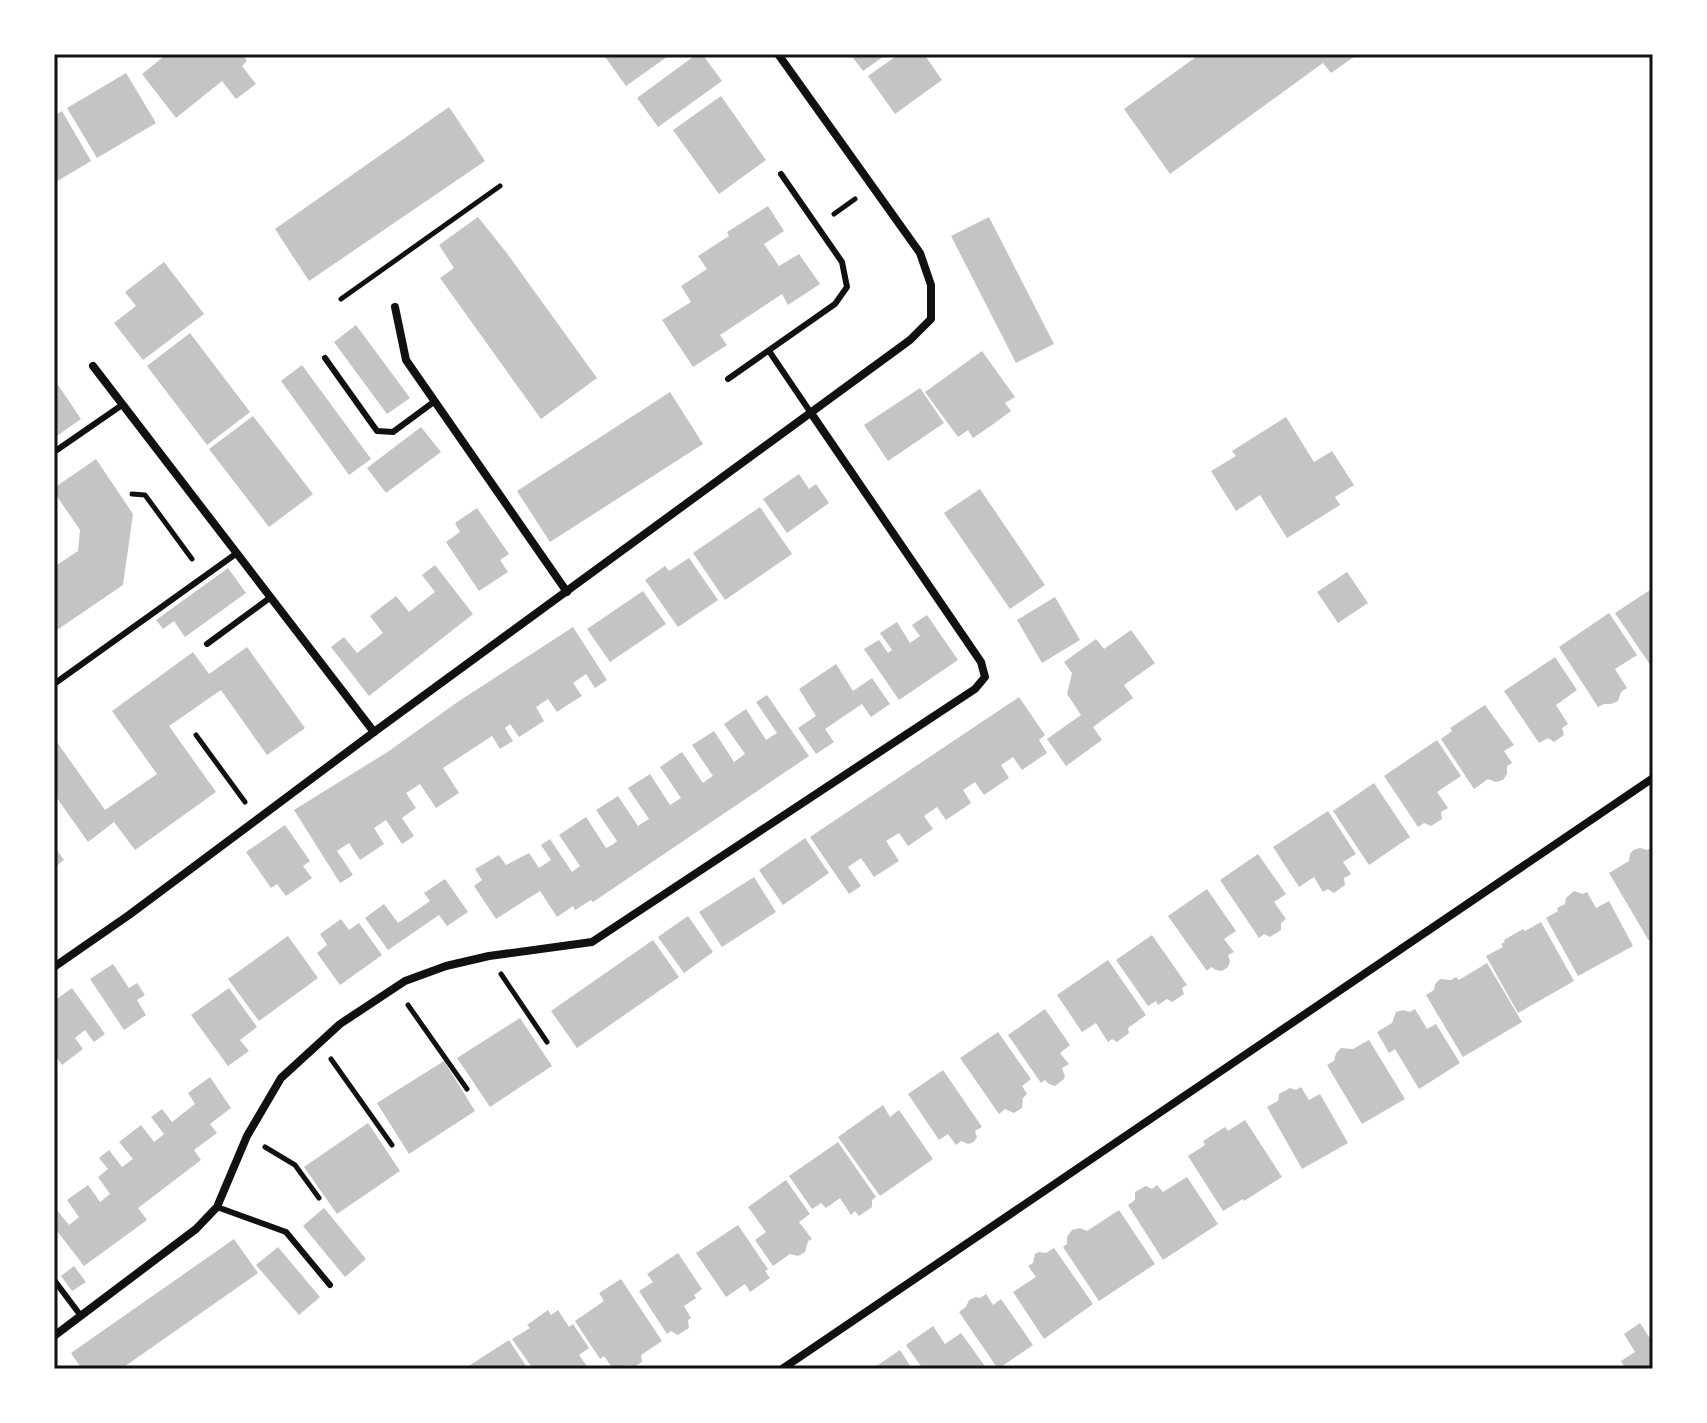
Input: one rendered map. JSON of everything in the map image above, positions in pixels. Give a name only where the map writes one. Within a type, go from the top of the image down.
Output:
[{"type":"street","points":[[54,967],[910,340],[931,319],[931,285],[920,253],[778,54]]},
{"type":"street","points":[[395,307],[406,360],[567,592]]},
{"type":"street","points":[[93,366],[374,732]]},
{"type":"street","points":[[54,1336],[196,1229],[217,1207],[247,1136],[281,1078],[340,1024],[405,981],[446,966],[489,956],[592,942],[975,689],[985,677],[981,662],[811,413]]},
{"type":"street","points":[[782,1369],[1653,778]]},
{"type":"lane","points":[[728,379],[835,304],[847,287],[842,262],[781,174]]},
{"type":"lane","points":[[769,351],[811,413]]},
{"type":"lane","points":[[325,358],[377,431],[393,432],[435,401]]},
{"type":"lane","points":[[54,452],[122,405]]},
{"type":"lane","points":[[54,684],[237,553]]},
{"type":"lane","points":[[207,644],[271,597]]},
{"type":"lane","points":[[217,1207],[286,1232],[330,1285]]},
{"type":"lane","points":[[54,1280],[81,1316]]},
{"type":"path","points":[[341,299],[500,186]]},
{"type":"path","points":[[817,226],[873,187]]},
{"type":"path","points":[[132,494],[145,495],[204,576]]},
{"type":"path","points":[[196,735],[257,820]]},
{"type":"path","points":[[489,956],[547,1042]]},
{"type":"path","points":[[396,987],[467,1089]]},
{"type":"path","points":[[319,1042],[392,1145]]},
{"type":"path","points":[[247,1136],[295,1165],[319,1198]]},
{"type":"building","points":[[167,54],[242,54],[247,61],[242,66],[256,84],[236,99],[222,81],[176,118],[142,74]]},
{"type":"building","points":[[603,54],[671,54],[626,86]]},
{"type":"building","points":[[697,54],[702,54],[722,81],[658,127],[637,98]]},
{"type":"building","points":[[850,54],[887,54],[863,71]]},
{"type":"building","points":[[899,54],[924,54],[942,80],[895,114],[868,76]]},
{"type":"building","points":[[1200,54],[1358,54],[1331,73],[1323,63],[1170,174],[1124,109]]},
{"type":"building","points":[[126,73],[156,123],[97,158],[67,108]]},
{"type":"building","points":[[721,96],[766,160],[719,194],[673,130]]},
{"type":"building","points":[[449,107],[485,161],[309,281],[275,229]]},
{"type":"building","points":[[62,111],[91,161],[54,183],[54,116]]},
{"type":"building","points":[[768,206],[784,231],[764,244],[779,266],[799,254],[820,284],[788,305],[782,294],[720,335],[727,345],[693,367],[662,320],[691,302],[681,286],[707,269],[698,256],[729,236],[727,232]]},
{"type":"building","points":[[478,217],[597,378],[541,419],[440,278],[454,268],[439,245]]},
{"type":"building","points":[[989,217],[1054,344],[1016,363],[951,236]]},
{"type":"building","points":[[164,262],[204,314],[143,360],[114,323],[136,306],[125,292]]},
{"type":"building","points":[[356,325],[410,398],[387,414],[334,342]]},
{"type":"building","points":[[190,333],[250,412],[207,445],[147,366]]},
{"type":"building","points":[[982,351],[1015,397],[1005,403],[1011,411],[992,425],[973,438],[968,430],[958,437],[925,392]]},
{"type":"building","points":[[302,365],[371,459],[349,475],[281,381]]},
{"type":"building","points":[[54,379],[81,419],[54,438]]},
{"type":"building","points":[[920,388],[944,423],[888,461],[864,425]]},
{"type":"building","points":[[670,392],[703,444],[550,542],[517,491]]},
{"type":"building","points":[[253,416],[313,494],[269,527],[209,449]]},
{"type":"building","points":[[1286,417],[1314,462],[1332,451],[1354,485],[1335,497],[1340,505],[1287,538],[1260,495],[1236,511],[1211,471],[1236,456],[1232,451]]},
{"type":"building","points":[[421,427],[441,452],[386,493],[367,468]]},
{"type":"building","points":[[96,459],[133,514],[123,585],[54,632],[54,567],[78,551],[80,530],[54,488]]},
{"type":"building","points":[[799,474],[809,489],[816,484],[829,503],[787,533],[763,499]]},
{"type":"building","points":[[980,489],[1045,585],[1010,609],[944,513]]},
{"type":"building","points":[[760,507],[792,554],[725,600],[693,553]]},
{"type":"building","points":[[477,508],[509,554],[500,560],[508,572],[479,591],[446,542],[460,532],[455,523]]},
{"type":"building","points":[[689,558],[718,600],[678,627],[645,580],[665,566],[669,571]]},
{"type":"building","points":[[435,565],[473,614],[369,696],[331,647],[344,637],[357,653],[383,633],[370,616],[396,596],[409,612],[435,592],[422,575]]},
{"type":"building","points":[[228,568],[246,593],[185,637],[174,621],[163,629],[156,620]]},
{"type":"building","points":[[1347,572],[1368,603],[1338,623],[1317,592]]},
{"type":"building","points":[[1653,588],[1653,665],[1651,666],[1615,613]]},
{"type":"building","points":[[643,591],[666,624],[610,662],[587,629]]},
{"type":"building","points":[[1055,597],[1080,640],[1042,663],[1017,620]]},
{"type":"building","points":[[1609,613],[1637,655],[1615,669],[1627,688],[1621,692],[1618,701],[1598,707],[1559,647]]},
{"type":"building","points":[[927,615],[958,660],[899,700],[864,649],[879,640],[888,653],[892,650],[880,633],[897,622],[910,643],[920,636],[912,625]]},
{"type":"building","points":[[573,627],[607,680],[595,688],[586,674],[573,683],[582,696],[557,712],[548,699],[536,707],[544,721],[519,737],[510,724],[505,728],[513,741],[500,749],[492,736],[443,768],[459,793],[436,808],[420,784],[406,793],[416,808],[402,818],[414,836],[402,844],[386,820],[374,828],[384,844],[360,860],[349,843],[337,851],[353,875],[340,883],[294,810],[389,751]]},
{"type":"building","points":[[1131,630],[1155,663],[1124,685],[1133,698],[1093,727],[1102,740],[1066,766],[1047,739],[1081,715],[1067,694],[1072,673],[1064,662],[1096,639],[1104,649]]},
{"type":"building","points":[[247,647],[305,728],[267,755],[221,690],[169,726],[216,792],[135,850],[114,822],[88,842],[54,794],[54,738],[105,810],[157,774],[112,711],[193,652],[209,674]]},
{"type":"building","points":[[1555,657],[1577,690],[1556,705],[1568,724],[1562,728],[1564,735],[1554,742],[1548,738],[1539,743],[1504,691]]},
{"type":"building","points":[[836,664],[853,691],[872,678],[890,704],[871,717],[862,704],[825,729],[834,742],[816,754],[798,728],[816,716],[799,689]]},
{"type":"building","points":[[767,695],[809,756],[593,902],[591,900],[575,910],[573,906],[557,917],[540,891],[496,919],[474,886],[482,880],[475,869],[499,855],[506,865],[529,853],[539,868],[551,860],[541,845],[550,839],[572,872],[580,866],[559,835],[586,817],[606,848],[612,845],[617,841],[596,810],[618,796],[638,826],[649,819],[628,788],[650,774],[670,805],[681,798],[660,767],[682,752],[703,783],[713,776],[692,745],[714,731],[734,762],[745,754],[724,724],[746,709],[766,740],[777,733],[756,702]]},
{"type":"building","points":[[1019,697],[1045,735],[1039,740],[1047,753],[1022,770],[1013,757],[1001,765],[1009,778],[984,795],[975,782],[963,790],[971,803],[946,820],[937,807],[924,816],[933,829],[908,846],[899,833],[886,841],[899,861],[874,877],[861,858],[848,867],[861,886],[849,894],[810,837]]},
{"type":"building","points":[[1485,705],[1514,745],[1504,751],[1512,763],[1507,766],[1503,780],[1496,782],[1488,779],[1474,789],[1441,739],[1452,731],[1450,728]]},
{"type":"building","points":[[1437,740],[1461,776],[1437,792],[1448,808],[1441,812],[1442,819],[1431,826],[1424,823],[1418,827],[1384,776]]},
{"type":"building","points":[[1374,783],[1410,837],[1369,865],[1333,811]]},
{"type":"building","points":[[1328,811],[1356,854],[1343,862],[1351,874],[1344,878],[1345,885],[1334,893],[1328,889],[1323,892],[1314,877],[1299,887],[1273,847]]},
{"type":"building","points":[[285,825],[310,861],[303,866],[312,878],[286,896],[277,884],[271,888],[246,852]]},
{"type":"building","points":[[805,838],[829,873],[783,905],[759,870]]},
{"type":"building","points":[[54,846],[64,860],[54,868]]},
{"type":"building","points":[[1653,847],[1653,938],[1649,941],[1609,873],[1629,861],[1633,850]]},
{"type":"building","points":[[1258,854],[1286,894],[1274,902],[1286,919],[1281,923],[1281,930],[1270,937],[1264,934],[1259,938],[1220,880]]},
{"type":"building","points":[[754,877],[776,912],[722,947],[699,912]]},
{"type":"building","points":[[445,879],[468,912],[447,926],[439,915],[388,950],[365,918],[384,904],[398,923],[430,901],[424,893]]},
{"type":"building","points":[[1207,889],[1236,931],[1224,939],[1234,952],[1228,955],[1228,967],[1222,971],[1211,967],[1207,971],[1168,916]]},
{"type":"building","points":[[1574,891],[1587,892],[1596,908],[1609,901],[1633,946],[1578,976],[1546,918],[1558,911],[1557,908],[1565,904],[1566,898]]},
{"type":"building","points":[[688,916],[713,952],[684,973],[658,937]]},
{"type":"building","points":[[341,919],[349,930],[359,923],[382,955],[340,985],[317,953],[327,945],[320,934]]},
{"type":"building","points":[[1541,922],[1574,981],[1518,1013],[1486,956],[1503,947],[1501,944],[1504,940]]},
{"type":"building","points":[[1152,935],[1187,985],[1182,988],[1184,994],[1172,1002],[1167,999],[1158,1005],[1156,1001],[1148,1006],[1116,960]]},
{"type":"building","points":[[288,936],[318,978],[259,1021],[228,979]]},
{"type":"building","points":[[653,940],[679,977],[577,1048],[551,1011]]},
{"type":"building","points":[[1108,960],[1146,1015],[1128,1028],[1129,1033],[1117,1042],[1112,1039],[1108,1042],[1096,1023],[1082,1032],[1057,995]]},
{"type":"building","points":[[1487,963],[1522,1022],[1463,1057],[1426,995],[1434,990],[1440,979],[1456,977],[1459,980]]},
{"type":"building","points":[[113,964],[129,988],[137,983],[145,995],[137,1000],[146,1015],[124,1030],[90,979]]},
{"type":"building","points":[[72,988],[105,1034],[94,1042],[85,1030],[75,1038],[83,1049],[62,1065],[54,1054],[54,1001]]},
{"type":"building","points":[[229,988],[257,1027],[240,1040],[249,1051],[228,1066],[191,1015]]},
{"type":"building","points":[[1045,1009],[1070,1045],[1060,1053],[1069,1064],[1062,1068],[1064,1079],[1055,1086],[1045,1080],[1041,1083],[1008,1035]]},
{"type":"building","points":[[1415,1009],[1427,1029],[1436,1024],[1460,1063],[1419,1089],[1395,1049],[1389,1053],[1377,1032],[1392,1023],[1396,1012]]},
{"type":"building","points":[[520,1018],[552,1066],[490,1107],[457,1058]]},
{"type":"building","points":[[998,1032],[1031,1079],[1022,1086],[1027,1094],[1023,1098],[1022,1108],[1014,1113],[1005,1109],[999,1114],[960,1058]]},
{"type":"building","points":[[1369,1040],[1405,1099],[1362,1124],[1327,1065],[1334,1061],[1341,1048],[1353,1049]]},
{"type":"building","points":[[444,1061],[475,1111],[409,1154],[377,1103]]},
{"type":"building","points":[[943,1070],[982,1127],[975,1131],[977,1137],[974,1142],[968,1144],[961,1141],[956,1145],[948,1134],[939,1140],[908,1094]]},
{"type":"building","points":[[210,1077],[231,1108],[210,1124],[217,1133],[194,1150],[201,1160],[138,1208],[147,1220],[84,1266],[54,1227],[54,1210],[69,1225],[79,1217],[67,1200],[88,1185],[100,1202],[110,1194],[98,1177],[108,1169],[99,1158],[109,1150],[122,1167],[133,1159],[119,1142],[141,1125],[154,1142],[164,1134],[151,1117],[162,1109],[172,1122],[195,1104],[188,1093]]},
{"type":"building","points":[[1301,1087],[1309,1100],[1320,1094],[1348,1143],[1302,1169],[1267,1107],[1278,1101],[1279,1094]]},
{"type":"building","points":[[883,1105],[890,1117],[899,1110],[933,1159],[880,1196],[838,1137]]},
{"type":"building","points":[[1245,1120],[1282,1177],[1223,1211],[1188,1156],[1205,1145],[1203,1141],[1225,1127],[1228,1131]]},
{"type":"building","points":[[368,1123],[400,1171],[337,1214],[304,1167]]},
{"type":"building","points":[[838,1142],[876,1197],[872,1200],[872,1207],[859,1216],[855,1211],[851,1215],[840,1198],[826,1208],[821,1203],[812,1209],[789,1176]]},
{"type":"building","points":[[1187,1177],[1218,1224],[1163,1260],[1128,1205],[1135,1200],[1135,1192],[1146,1186],[1152,1189],[1157,1185],[1163,1192]]},
{"type":"building","points":[[786,1180],[810,1214],[799,1222],[812,1239],[808,1241],[805,1252],[798,1256],[790,1254],[773,1266],[755,1240],[766,1232],[748,1207]]},
{"type":"building","points":[[324,1208],[366,1259],[345,1277],[303,1226]]},
{"type":"building","points":[[1119,1210],[1155,1264],[1099,1301],[1063,1247],[1072,1230],[1080,1228],[1087,1231]]},
{"type":"building","points":[[738,1225],[768,1269],[765,1271],[770,1278],[750,1292],[745,1284],[726,1297],[696,1253]]},
{"type":"building","points":[[234,1239],[258,1273],[121,1369],[82,1369],[71,1353]]},
{"type":"building","points":[[278,1247],[320,1297],[299,1315],[256,1265]]},
{"type":"building","points":[[1054,1248],[1093,1304],[1044,1339],[1013,1292],[1036,1277],[1028,1266],[1033,1263],[1035,1254]]},
{"type":"building","points":[[678,1253],[702,1289],[694,1295],[696,1298],[684,1306],[691,1318],[688,1320],[689,1328],[678,1335],[671,1331],[667,1334],[639,1291],[653,1282],[647,1274]]},
{"type":"building","points":[[74,1266],[86,1282],[72,1291],[61,1276]]},
{"type":"building","points":[[621,1279],[662,1341],[641,1355],[642,1362],[631,1369],[626,1365],[613,1369],[604,1356],[600,1359],[575,1321],[604,1301],[599,1293]]},
{"type":"building","points":[[986,1294],[993,1305],[1001,1299],[1033,1345],[998,1369],[959,1312],[969,1300]]},
{"type":"building","points":[[548,1310],[551,1315],[558,1310],[569,1327],[573,1324],[589,1348],[579,1355],[589,1369],[533,1369],[512,1339],[530,1328],[527,1325]]},
{"type":"building","points":[[1640,1323],[1653,1343],[1653,1369],[1626,1369],[1621,1361],[1635,1352],[1624,1334]]},
{"type":"building","points":[[933,1326],[945,1344],[961,1333],[987,1369],[923,1369],[906,1345]]},
{"type":"building","points":[[509,1340],[528,1369],[464,1369]]},
{"type":"building","points":[[900,1350],[912,1369],[872,1369]]}]
